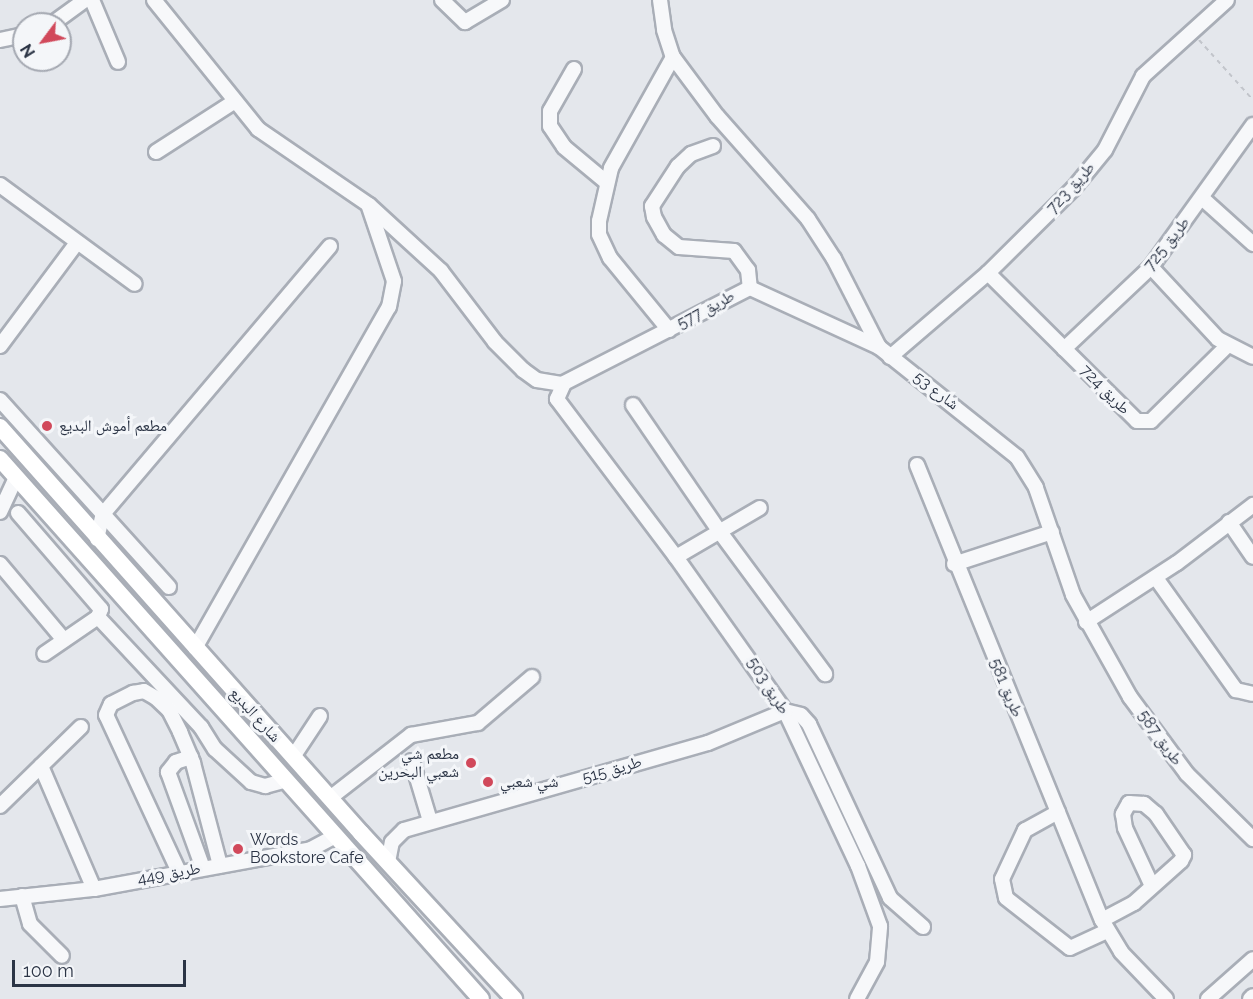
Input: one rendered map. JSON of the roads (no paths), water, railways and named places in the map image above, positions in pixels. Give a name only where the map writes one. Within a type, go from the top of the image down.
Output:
[{"type":"main road","name":"شارع البديع","points":[[0,427],[97,539],[514,999]]},
{"type":"main road","name":"شارع البديع","points":[[0,459],[474,995]]},
{"type":"street","points":[[68,12],[85,0]]},
{"type":"street","points":[[92,0],[118,62]]},
{"type":"street","points":[[154,0],[258,129],[369,205],[441,271],[495,342],[523,370],[537,380],[563,384]]},
{"type":"street","points":[[442,0],[465,21],[502,0]]},
{"type":"street","name":"شارع 53","points":[[660,0],[664,30],[673,57],[717,116],[808,219],[879,347],[1013,452],[1036,488],[1086,622]]},
{"type":"street","name":"طريق 723","points":[[890,357],[988,273],[1073,189],[1105,150],[1143,76],[1227,0]]},
{"type":"street","points":[[669,330],[605,248],[599,221],[606,182],[673,57]]},
{"type":"street","points":[[574,69],[550,111],[550,126],[564,147],[606,182]]},
{"type":"street","points":[[156,152],[235,101]]},
{"type":"street","name":"طريق 725","points":[[1064,349],[1151,267],[1253,125]]},
{"type":"street","points":[[713,146],[691,154],[678,166],[652,206],[654,217],[664,236],[679,247],[734,251],[748,270],[750,288]]},
{"type":"street","points":[[0,185],[76,244],[135,284]]},
{"type":"street","points":[[1202,198],[1253,244]]},
{"type":"street","points":[[195,648],[389,307],[394,280],[369,205]]},
{"type":"street","points":[[0,346],[76,244]]},
{"type":"street","points":[[97,539],[103,514],[330,246]]},
{"type":"street","points":[[1151,267],[1227,346],[1253,357]]},
{"type":"street","name":"طريق 724","points":[[988,273],[1131,417],[1144,423],[1156,417],[1227,346]]},
{"type":"street","name":"طريق 577","points":[[563,384],[750,288],[879,347]]},
{"type":"street","name":"طريق 503","points":[[563,384],[557,399],[562,411],[676,556],[785,711],[858,866],[880,926],[877,962],[857,999]]},
{"type":"street","points":[[0,400],[169,587]]},
{"type":"street","points":[[633,405],[720,532],[825,674]]},
{"type":"street","name":"طريق 581","points":[[918,465],[954,564],[1105,925],[1121,952],[1166,999]]},
{"type":"street","points":[[1,512],[16,478]]},
{"type":"street","points":[[1,512],[34,499]]},
{"type":"street","points":[[1086,622],[1156,578],[1253,505]]},
{"type":"street","points":[[676,556],[760,508]]},
{"type":"street","points":[[18,513],[98,601],[101,609],[98,616],[44,654]]},
{"type":"street","points":[[81,521],[103,514]]},
{"type":"street","points":[[1229,522],[1253,557]]},
{"type":"street","points":[[954,564],[1052,532]]},
{"type":"street","points":[[0,564],[64,640]]},
{"type":"street","points":[[1156,578],[1236,690],[1253,694]]},
{"type":"street","points":[[98,616],[201,727],[216,749],[251,782],[265,786],[284,781]]},
{"type":"street","name":"طريق 587","points":[[1086,622],[1167,750],[1209,798],[1253,839]]},
{"type":"street","points":[[330,798],[411,735],[478,723],[532,677]]},
{"type":"street","points":[[179,872],[109,727],[106,709],[134,693],[144,691],[169,710],[191,757],[220,865]]},
{"type":"street","points":[[785,711],[801,715],[809,724],[890,898],[923,927]]},
{"type":"street","name":"طريق 515","points":[[388,862],[389,849],[399,833],[430,821],[708,743],[785,711]]},
{"type":"street","points":[[293,757],[320,716]]},
{"type":"street","points":[[0,806],[81,727]]},
{"type":"street","points":[[191,757],[176,762],[168,772],[203,868]]},
{"type":"street","points":[[412,761],[430,821]]},
{"type":"street","points":[[41,766],[94,889]]},
{"type":"street","points":[[1058,812],[1025,830],[1002,879],[1005,898],[1070,948],[1129,907],[1152,886],[1184,855],[1156,814],[1144,804],[1129,803],[1123,814],[1125,828],[1152,886]]},
{"type":"street","name":"طريق 449","points":[[0,899],[94,889],[317,848],[334,837]]},
{"type":"street","points":[[21,896],[28,919],[62,956]]},
{"type":"street","points":[[28,919],[40,911]]},
{"type":"street","points":[[1213,997],[1253,959]]},
{"type":"place","name":"مطعم أموش البديع","points":[[47,426]]},
{"type":"place","name":"مطعم شي شعبي البحرين","points":[[471,763]]},
{"type":"place","name":"شي شعبي","points":[[488,782]]},
{"type":"place","name":"Words Bookstore Cafe","points":[[238,849]]}]
